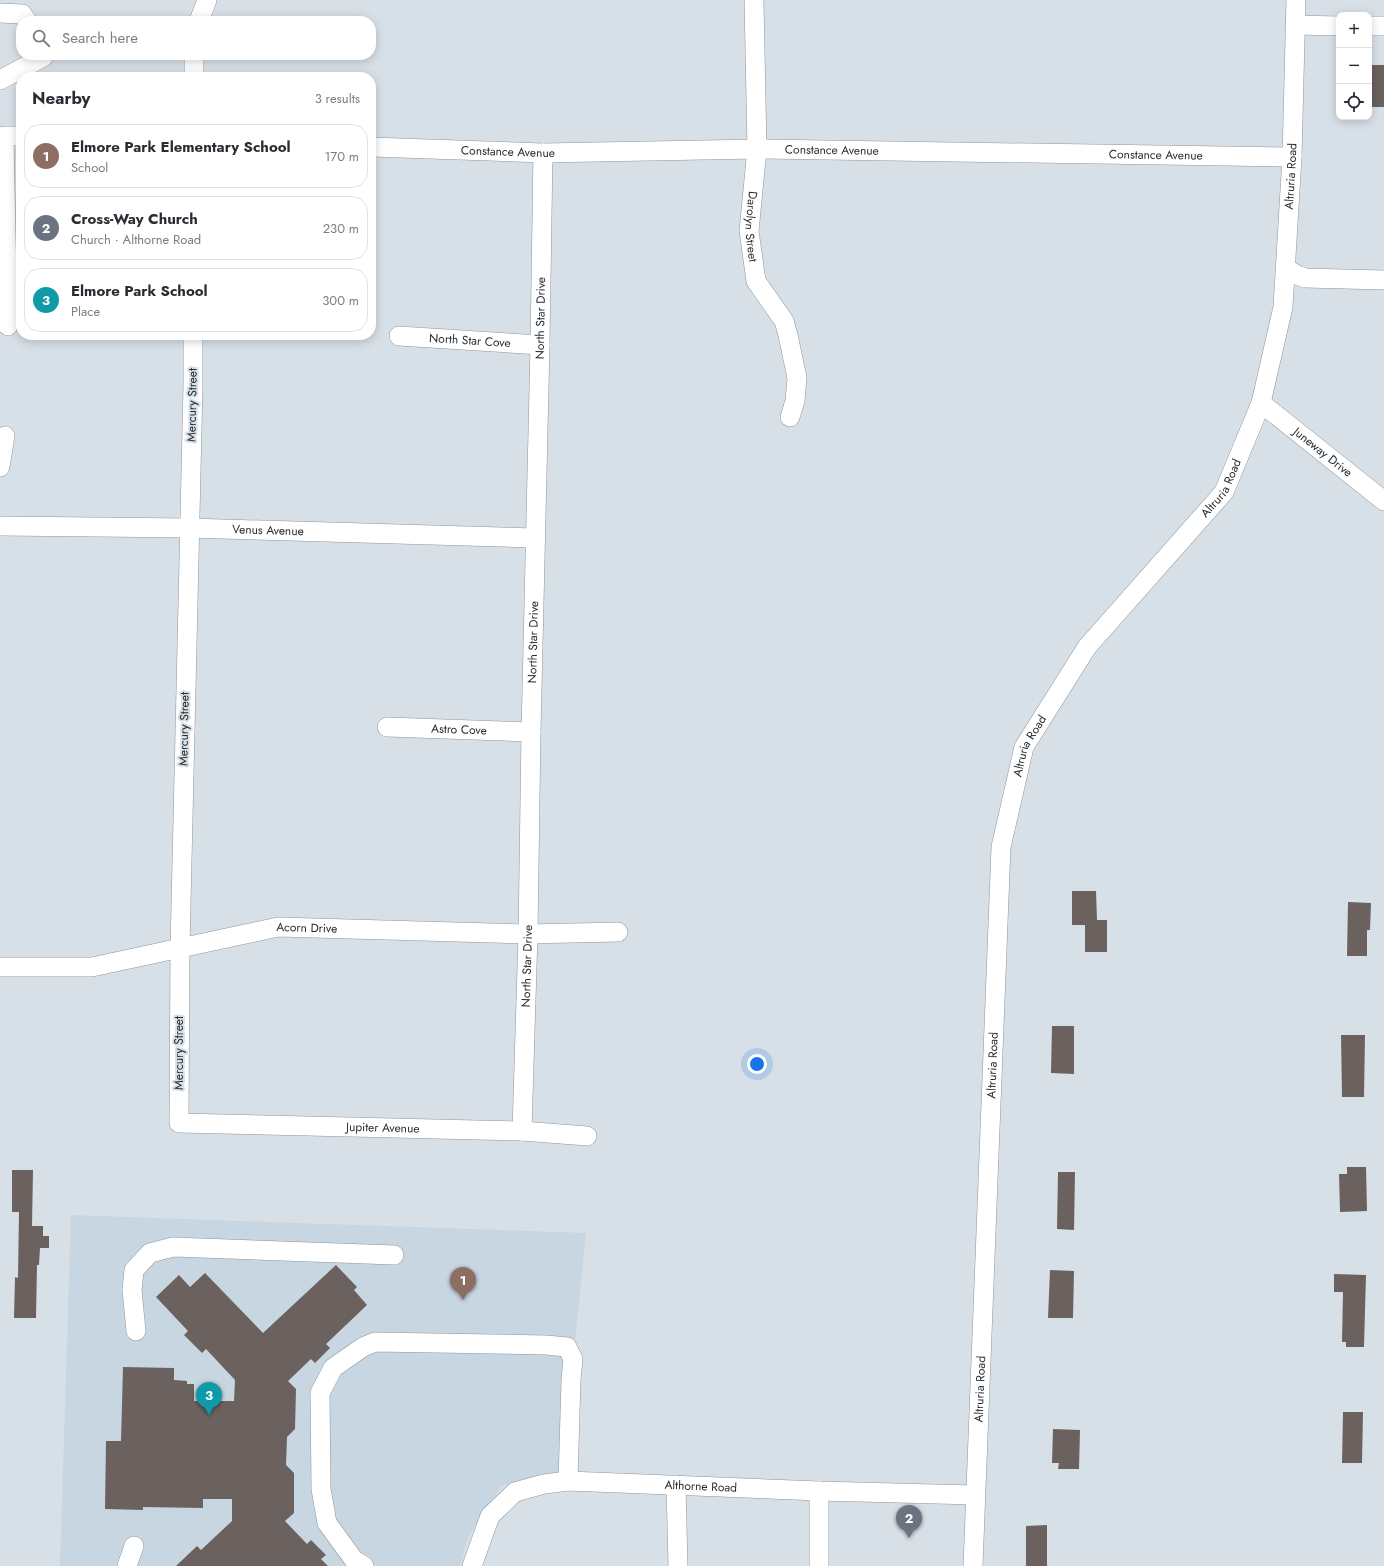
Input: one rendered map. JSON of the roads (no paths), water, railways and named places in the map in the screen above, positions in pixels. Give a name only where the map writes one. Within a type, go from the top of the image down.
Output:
[{"type":"street","points":[[201,16],[207,0]]},
{"type":"street","name":"Darolyn Street","points":[[754,0],[756,149],[749,231],[756,281],[784,321],[788,335],[797,378],[796,402],[790,417]]},
{"type":"street","name":"Altruria Road","points":[[973,1566],[1001,847],[1024,747],[1087,647],[1224,492],[1262,403],[1283,307],[1292,157],[1296,0]]},
{"type":"street","points":[[0,13],[22,14],[23,16]]},
{"type":"street","points":[[1295,25],[1336,26]]},
{"type":"street","points":[[1372,26],[1384,26]]},
{"type":"street","points":[[0,80],[37,60]]},
{"type":"street","points":[[194,60],[194,72]]},
{"type":"street","points":[[8,326],[12,136]]},
{"type":"street","name":"Constance Avenue","points":[[376,147],[543,153],[756,149],[1292,157]]},
{"type":"street","name":"North Star Drive","points":[[522,1132],[528,934],[543,153]]},
{"type":"street","points":[[1286,268],[1296,275],[1305,278],[1384,280]]},
{"type":"street","name":"North Star Cove","points":[[399,336],[540,345]]},
{"type":"street","name":"Mercury Street","points":[[179,1123],[180,948],[193,340]]},
{"type":"street","name":"Juneway Drive","points":[[1262,403],[1384,502]]},
{"type":"street","points":[[0,467],[5,436]]},
{"type":"street","name":"Venus Avenue","points":[[0,526],[189,528],[536,538]]},
{"type":"street","name":"Astro Cove","points":[[387,727],[531,732]]},
{"type":"street","name":"Acorn Drive","points":[[0,967],[92,967],[278,928],[528,934],[618,932]]},
{"type":"street","name":"Jupiter Avenue","points":[[179,1123],[522,1132],[587,1136]]},
{"type":"street","points":[[136,1331],[132,1290],[134,1270],[150,1252],[173,1247],[394,1255]]},
{"type":"street","points":[[364,1566],[354,1560],[327,1523],[321,1489],[320,1393],[333,1368],[363,1348],[375,1342],[546,1345],[567,1347],[573,1359],[568,1480]]},
{"type":"street","name":"Althorne Road","points":[[472,1566],[490,1516],[515,1492],[544,1484],[568,1480],[819,1491],[975,1495]]},
{"type":"street","points":[[676,1485],[678,1566]]},
{"type":"street","points":[[819,1491],[819,1566]]},
{"type":"street","points":[[127,1566],[134,1546]]},
{"type":"place","name":"Elmore Park Elementary School","points":[[463,1300]]},
{"type":"place","name":"Elmore Park School","points":[[209,1415]]},
{"type":"place","name":"Cross-Way Church","points":[[909,1538]]}]
